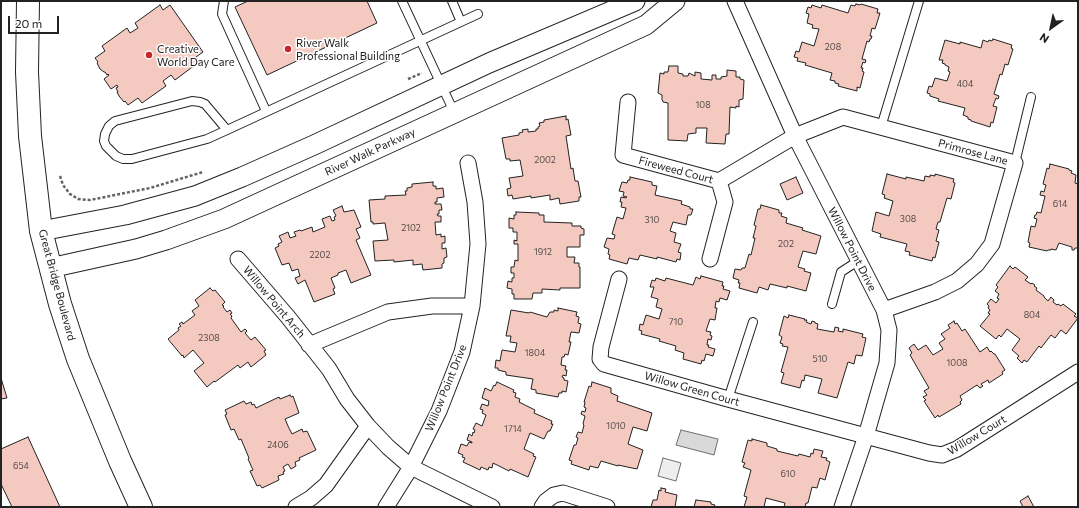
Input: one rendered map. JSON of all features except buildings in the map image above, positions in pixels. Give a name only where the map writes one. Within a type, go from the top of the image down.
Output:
[{"type":"main road","name":"Great Bridge Boulevard","points":[[28,1],[27,72],[30,136],[41,231],[67,328],[78,359],[120,461],[141,507]]},
{"type":"street","points":[[41,231],[125,215],[195,196],[314,145],[489,63],[635,1]]},
{"type":"street","name":"River Walk Parkway","points":[[50,268],[136,249],[203,227],[231,216],[454,112],[646,25],[675,1]]},
{"type":"street","name":"Willow Point Drive","points":[[735,1],[795,136],[858,262],[884,310],[889,330],[887,363],[866,436],[842,507]]},
{"type":"street","name":"Fireweed Court","points":[[628,102],[624,155],[719,181],[795,136]]},
{"type":"street","name":"Primrose Lane","points":[[795,136],[843,117],[1015,163],[992,244],[977,264],[957,280],[935,292],[884,310]]},
{"type":"street","name":"Willow Point Drive","points":[[386,507],[411,467],[439,411],[462,352],[472,306],[478,244],[475,202],[468,163]]},
{"type":"street","points":[[710,258],[725,202],[719,181]]},
{"type":"street","name":"Willow Point Arch","points":[[238,259],[288,317],[329,369],[347,399],[368,426],[388,447],[411,467],[492,507]]},
{"type":"street","name":"Willow Green Court","points":[[619,278],[601,347],[600,358],[604,364],[728,400],[866,436]]},
{"type":"street","name":"Willow Point Arch","points":[[309,345],[388,312],[432,306],[472,306]]},
{"type":"street","name":"Willow Court","points":[[866,436],[929,453],[942,455],[957,449],[1078,372]]},
{"type":"street","points":[[296,507],[311,498],[326,485],[368,426]]},
{"type":"street","points":[[542,507],[546,501],[554,495],[564,493],[607,507]]},
{"type":"lane","points":[[224,1],[222,14],[266,111]]},
{"type":"lane","points":[[402,1],[454,112]]},
{"type":"lane","points":[[452,1],[461,22]]},
{"type":"lane","points":[[881,127],[919,1]]},
{"type":"lane","points":[[227,130],[205,104],[192,101],[115,121],[109,126],[105,134],[104,141],[106,146],[116,156],[132,159],[207,139],[227,130],[266,111],[478,14]]},
{"type":"lane","points":[[1015,163],[1032,97]]},
{"type":"lane","points":[[832,304],[841,272],[858,262]]},
{"type":"lane","points":[[728,400],[753,322]]},
{"type":"path","points":[[405,81],[433,67]]},
{"type":"path","points":[[60,176],[63,186],[70,194],[78,199],[90,200],[150,188],[207,170]]},
{"type":"shaded area","points":[[681,430],[718,439],[714,455],[676,445]]},
{"type":"shaded area","points":[[663,458],[681,463],[676,481],[658,476]]},
{"type":"place","name":"River Walk Professional Building","points":[[288,49]]},
{"type":"place","name":"Creative World Day Care","points":[[149,55]]}]
